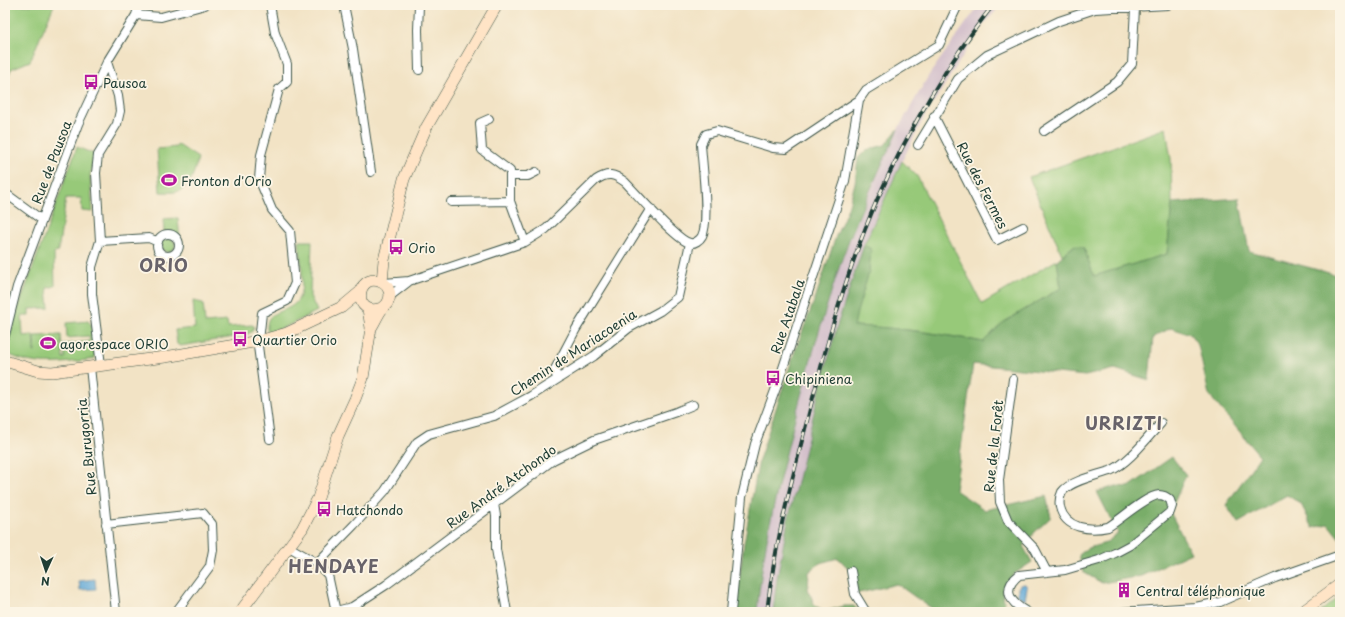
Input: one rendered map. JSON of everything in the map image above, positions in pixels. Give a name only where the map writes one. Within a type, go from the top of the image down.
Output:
[{"type":"main road","points":[[379,282],[404,179],[426,128],[497,5]]},
{"type":"main road","points":[[5,361],[38,371],[52,372],[165,357],[259,341],[287,333],[342,307],[360,292],[365,283],[379,282],[389,289],[390,296],[386,305],[382,308],[371,328],[363,378],[338,436],[318,498],[302,529],[240,612]]},
{"type":"main road","points":[[360,292],[360,297],[366,307],[371,328]]},
{"type":"main road","points":[[342,307],[366,307],[378,310],[382,308]]},
{"type":"main road","points":[[1302,612],[1340,584]]},
{"type":"street","name":"Rue de Pausoa","points":[[5,335],[17,287],[78,124],[107,62],[136,15],[140,5]]},
{"type":"street","points":[[136,15],[161,17],[205,5]]},
{"type":"street","points":[[270,5],[274,33],[287,64],[287,82],[279,89],[261,155],[259,179],[272,210],[290,231],[295,284],[287,301],[262,313],[258,346],[270,439]]},
{"type":"street","points":[[344,5],[353,50],[371,172]]},
{"type":"street","points":[[419,5],[419,70]]},
{"type":"street","points":[[379,282],[409,281],[525,242],[546,229],[596,180],[609,174],[617,176],[625,182],[676,235],[690,243],[697,242],[703,236],[706,216],[701,144],[706,134],[717,131],[773,148],[786,149],[859,100],[866,90],[939,45],[958,5]]},
{"type":"street","points":[[918,145],[934,116],[958,79],[987,54],[1059,21],[1095,9],[1168,5]]},
{"type":"street","points":[[1044,131],[1118,82],[1132,64],[1135,8]]},
{"type":"street","points":[[101,365],[92,294],[92,267],[100,241],[96,173],[98,155],[117,124],[120,111],[118,96],[107,62]]},
{"type":"street","name":"Rue Atabala","points":[[731,612],[742,497],[755,444],[779,380],[845,182],[859,100]]},
{"type":"street","name":"Rue des Fermes","points":[[934,116],[997,240],[1023,227]]},
{"type":"street","points":[[489,119],[480,123],[482,150],[510,171],[510,202],[525,242]]},
{"type":"street","points":[[510,176],[528,176],[536,172]]},
{"type":"street","points":[[5,193],[42,220]]},
{"type":"street","points":[[451,202],[510,202]]},
{"type":"street","points":[[558,378],[555,370],[576,329],[651,209]]},
{"type":"street","points":[[100,241],[149,238],[158,242]]},
{"type":"street","name":"Chemin de Mariacoenia","points":[[317,563],[385,492],[417,442],[429,434],[494,416],[531,396],[594,356],[629,328],[660,311],[678,297],[690,243]]},
{"type":"street","points":[[390,296],[409,281]]},
{"type":"street","name":"Rue Burugorria","points":[[90,367],[116,612]]},
{"type":"street","name":"Rue de la Forêt","points":[[1013,379],[999,480],[1000,502],[1008,521],[1035,549],[1047,572]]},
{"type":"street","name":"Rue André Atchondo","points":[[336,612],[352,607],[386,586],[554,460],[587,444],[694,405]]},
{"type":"street","points":[[1027,612],[1014,603],[1009,596],[1010,587],[1013,580],[1019,575],[1065,570],[1082,566],[1115,553],[1130,544],[1170,512],[1172,506],[1170,500],[1165,496],[1158,495],[1138,506],[1108,527],[1100,529],[1086,529],[1072,524],[1065,518],[1061,511],[1060,504],[1062,492],[1068,487],[1120,466],[1161,423]]},
{"type":"street","points":[[494,504],[496,516],[496,549],[507,612]]},
{"type":"street","points":[[106,524],[203,513],[212,524],[213,550],[210,566],[176,612]]},
{"type":"street","points":[[289,547],[317,563],[328,575],[336,612]]},
{"type":"street","points":[[1121,612],[1195,606],[1220,602],[1275,578],[1340,555]]},
{"type":"street","points":[[851,571],[855,594],[866,612]]},
{"type":"shaded area","points":[[979,5],[1001,5],[980,29],[925,116],[902,161],[864,245],[837,326],[818,396],[788,520],[777,579],[773,612],[757,612],[760,575],[771,512],[801,393],[836,276],[856,223],[898,129],[929,75]]},
{"type":"green space","points":[[5,5],[54,5],[30,61],[11,69],[5,85]]},
{"type":"green space","points":[[1166,128],[1171,159],[1172,203],[1167,254],[1094,276],[1075,245],[1062,255],[1029,177]]},
{"type":"green space","points":[[898,129],[849,239],[817,340],[793,425],[773,508],[765,549],[757,612],[735,612],[744,543],[759,460],[795,351],[816,296],[836,236],[848,208],[855,183],[858,158],[866,150],[885,145]]},
{"type":"green space","name":"Fronton d'Orio","points":[[177,144],[198,158],[194,172],[187,186],[183,189],[175,192],[160,192],[157,149],[177,147]]},
{"type":"green space","points":[[77,147],[94,154],[90,176],[93,212],[82,211],[81,198],[66,198],[58,252],[54,253],[55,286],[47,288],[49,308],[29,309],[29,316],[22,316],[23,336],[33,335],[35,352],[34,336],[61,335],[63,358],[65,358],[64,344],[90,341],[89,336],[67,338],[66,323],[88,321],[91,324],[95,358],[62,363],[31,362],[10,355],[7,344],[16,314]]},
{"type":"green space","points":[[902,161],[917,176],[982,304],[1057,260],[1061,288],[1004,322],[983,342],[910,330],[837,326],[864,245]]},
{"type":"green space","points":[[1239,198],[1249,251],[1340,276],[1340,539],[1328,524],[1313,528],[1301,504],[1287,495],[1238,523],[1226,505],[1260,456],[1209,395],[1198,345],[1190,334],[1171,328],[1153,337],[1149,380],[1115,369],[1085,376],[973,364],[955,490],[985,510],[1046,496],[1051,517],[1023,546],[1032,562],[1014,574],[1002,590],[1005,606],[1016,612],[938,612],[897,584],[855,594],[851,571],[838,558],[820,563],[809,572],[808,589],[815,606],[826,611],[844,606],[854,606],[859,612],[773,612],[777,579],[788,520],[818,396],[837,326],[864,245],[871,249],[869,272],[854,326],[918,331],[983,342],[1004,322],[1061,288],[1057,260],[1075,245],[1084,248],[1094,276],[1167,254],[1172,203]]},
{"type":"green space","points":[[178,218],[180,241],[177,236],[164,232],[163,219]]},
{"type":"green space","points":[[165,238],[171,238],[175,242],[175,248],[171,252],[165,252],[161,248],[161,242]]},
{"type":"green space","points":[[299,241],[312,241],[310,296],[317,311],[270,333],[267,330],[267,323],[273,314],[294,305],[300,295],[302,280]]},
{"type":"green space","points":[[193,301],[203,303],[205,323],[227,321],[228,327],[252,325],[254,326],[254,329],[249,333],[240,336],[180,346],[177,344],[175,330],[195,328]]},
{"type":"green space","points":[[1172,457],[1186,475],[1170,512],[1191,553],[1141,576],[1102,583],[1083,572],[1079,555],[1088,548],[1106,543],[1118,533],[1097,492],[1116,486],[1129,487]]},
{"type":"green space","points":[[1340,596],[1340,612],[1320,612]]},
{"type":"water","points":[[95,579],[96,589],[80,590],[79,581]]},
{"type":"water","points":[[1023,584],[1027,587],[1025,600],[1018,596],[1018,588]]},
{"type":"railway","points":[[767,612],[778,541],[813,396],[846,283],[866,227],[889,174],[929,99],[959,51],[993,5]]},
{"type":"place","name":"Pausoa","points":[[91,82]]},
{"type":"place","name":"Fronton d'Orio","points":[[169,180]]},
{"type":"place","name":"Orio","points":[[396,247]]},
{"type":"place","name":"Quartier Orio","points":[[240,339]]},
{"type":"place","name":"agorespace ORIO","points":[[48,343]]},
{"type":"place","name":"Chipiniena","points":[[773,378]]},
{"type":"place","name":"Hatchondo","points":[[324,509]]},
{"type":"place","name":"Central téléphonique","points":[[1124,590]]},
{"type":"district","name":"ORIO","points":[[164,265]]},
{"type":"district","name":"URRIZTI","points":[[1124,423]]},
{"type":"district","name":"HENDAYE","points":[[334,566]]}]
